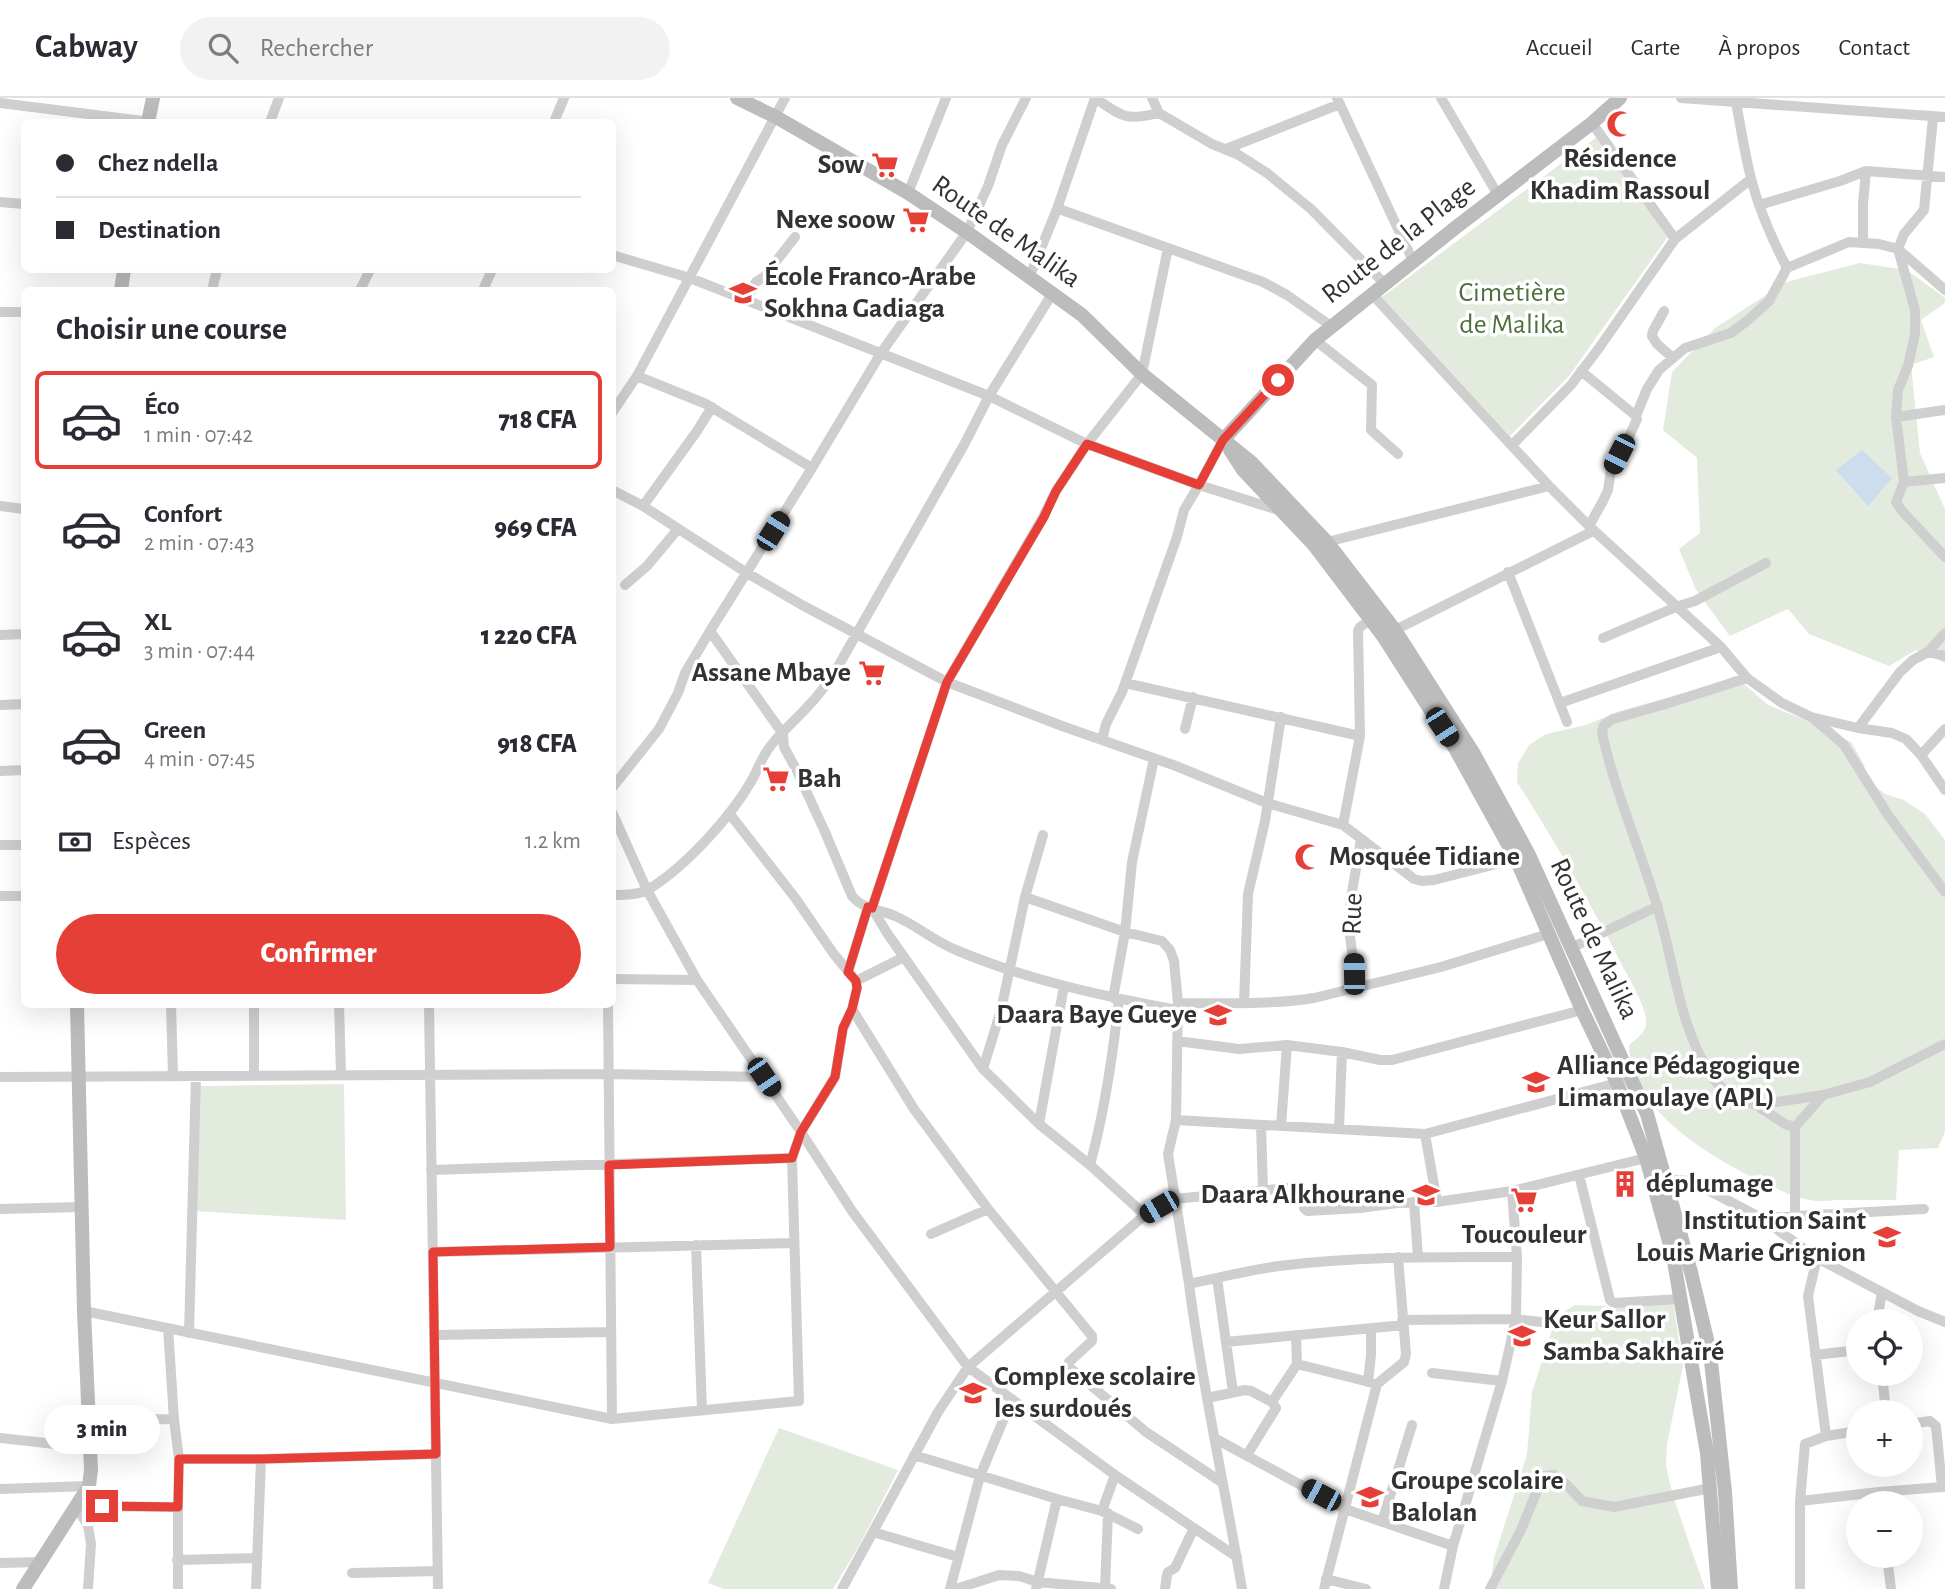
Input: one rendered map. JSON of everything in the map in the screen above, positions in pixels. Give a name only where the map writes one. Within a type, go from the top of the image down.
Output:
[{"type":"main road","points":[[150,119],[153,98]]},
{"type":"main road","name":"Route de Malika","points":[[737,98],[776,117],[908,193],[967,232],[1082,316],[1142,374],[1252,463],[1327,542],[1395,630],[1474,754],[1528,853],[1647,1114],[1691,1272],[1710,1352],[1725,1492],[1731,1589]]},
{"type":"main road","name":"Route de la Plage","points":[[1223,440],[1331,326],[1592,123],[1620,98]]},
{"type":"main road","name":"Route de Malika","points":[[1223,440],[1243,470],[1314,545],[1383,636],[1456,750],[1516,859],[1582,1010],[1618,1083],[1646,1158],[1673,1256],[1707,1452],[1718,1589]]},
{"type":"main road","points":[[23,1589],[89,1486],[91,1470],[84,1311],[77,1008]]},
{"type":"street","points":[[271,119],[279,98]]},
{"type":"street","points":[[555,119],[564,98]]},
{"type":"street","points":[[616,407],[637,376],[785,98]]},
{"type":"street","points":[[908,193],[946,98]]},
{"type":"street","points":[[616,783],[659,729],[685,673],[881,354],[967,232],[988,186],[1002,145],[1026,98]]},
{"type":"street","points":[[1029,278],[1057,209],[1095,98],[1130,118],[1158,113]]},
{"type":"street","points":[[1152,98],[1158,113],[1258,167],[1311,209],[1385,284]]},
{"type":"street","points":[[1441,98],[1498,195]]},
{"type":"street","points":[[1681,98],[1945,117]]},
{"type":"street","points":[[1226,149],[1339,101],[1413,261]]},
{"type":"street","points":[[0,103],[33,102],[132,119]]},
{"type":"street","points":[[1736,102],[1751,179],[1775,245],[1787,268]]},
{"type":"street","points":[[1933,118],[1924,210],[1904,234],[1898,249],[1915,310],[1915,334],[1908,366],[1898,390],[1896,417],[1904,482],[1896,502],[1945,556]]},
{"type":"street","points":[[1592,123],[1675,239]]},
{"type":"street","points":[[1759,205],[1866,171],[1945,177]]},
{"type":"street","points":[[1863,243],[1866,171]]},
{"type":"street","points":[[1511,445],[1571,385],[1675,239],[1751,179]]},
{"type":"street","points":[[0,202],[21,204]]},
{"type":"street","points":[[1057,209],[1263,282],[1287,295],[1331,326]]},
{"type":"street","points":[[745,301],[756,282],[764,277],[795,237]]},
{"type":"street","points":[[1395,630],[1591,529],[1608,490],[1611,470],[1636,423],[1636,416],[1647,389],[1659,370],[1685,348],[1731,333],[1748,320],[1769,301],[1787,268],[1849,242],[1879,244],[1898,249],[1945,290]]},
{"type":"street","points":[[848,972],[947,682],[1044,517],[1056,491],[1087,444],[1142,374],[1168,248]]},
{"type":"street","points":[[616,256],[690,278],[989,396],[1087,444],[1199,485],[1284,512]]},
{"type":"street","points":[[616,895],[647,890],[683,863],[729,813],[774,741],[836,670],[989,396],[1052,294]]},
{"type":"street","points":[[1373,294],[1591,529],[1721,647],[1747,678],[1782,703],[1811,718],[1844,745],[1888,815],[1945,892]]},
{"type":"street","points":[[1664,311],[1652,336],[1673,358]]},
{"type":"street","points":[[0,312],[21,312]]},
{"type":"street","points":[[1315,340],[1372,385],[1371,430],[1398,454]]},
{"type":"street","points":[[1581,372],[1636,416]]},
{"type":"street","points":[[637,376],[712,407],[812,468]]},
{"type":"street","points":[[643,506],[712,407]]},
{"type":"street","points":[[1896,417],[1945,411]]},
{"type":"street","points":[[1102,740],[1106,724],[1125,683],[1184,510],[1223,440]]},
{"type":"street","points":[[1904,482],[1945,478]]},
{"type":"street","points":[[1327,542],[1549,486]]},
{"type":"street","points":[[616,492],[643,506],[747,573],[947,682],[1267,803],[1343,825],[1408,875],[1422,881],[1516,859]]},
{"type":"street","points":[[0,506],[21,509]]},
{"type":"street","points":[[625,585],[647,566],[678,529]]},
{"type":"street","points":[[1603,638],[1695,601],[1766,563]]},
{"type":"street","points":[[1508,572],[1567,722]]},
{"type":"street","points":[[1343,825],[1360,736],[1358,631],[1370,620]]},
{"type":"street","points":[[710,631],[783,733],[784,747],[856,902],[896,916],[952,948],[1009,971],[1116,999],[1178,1007],[1296,1001],[1441,967],[1549,934]]},
{"type":"street","points":[[0,635],[21,634]]},
{"type":"street","points":[[1858,728],[1900,672],[1913,660],[1928,652],[1945,634]]},
{"type":"street","points":[[1560,703],[1721,647]]},
{"type":"street","points":[[1928,652],[1945,656]]},
{"type":"street","points":[[1747,678],[1613,719],[1604,725],[1602,733],[1624,812],[1658,906],[1686,1027],[1711,1076],[1722,1089],[1795,1127]]},
{"type":"street","points":[[1125,683],[1360,736]]},
{"type":"street","points":[[1185,729],[1193,697]]},
{"type":"street","points":[[0,705],[21,704]]},
{"type":"street","points":[[1244,1003],[1248,894],[1265,821],[1280,717]]},
{"type":"street","points":[[1811,718],[1892,733],[1906,739],[1921,755],[1945,790]]},
{"type":"street","points":[[1921,755],[1945,729]]},
{"type":"street","points":[[1090,1165],[1099,1134],[1113,1053],[1116,999],[1132,862],[1154,759]]},
{"type":"street","points":[[0,771],[21,770]]},
{"type":"street","points":[[84,1311],[611,1419],[799,1401],[792,1158],[801,1132],[835,1077],[843,1028],[852,1009],[857,988],[856,981],[729,813]]},
{"type":"street","points":[[616,821],[647,890],[697,980],[852,1211],[968,1367],[1115,1475],[1237,1557]]},
{"type":"street","points":[[983,1069],[996,1029],[1025,897],[1043,835]]},
{"type":"street","name":"Rue","points":[[1354,989],[1349,929],[1351,898],[1361,839]]},
{"type":"street","points":[[0,845],[21,845]]},
{"type":"street","points":[[0,896],[21,896]]},
{"type":"street","points":[[1025,897],[1125,932],[1162,941],[1174,961],[1178,1007],[1176,1120],[1168,1154],[1196,1344],[1216,1439],[1242,1589]]},
{"type":"street","points":[[1572,948],[1658,906]]},
{"type":"street","points":[[870,908],[983,1069],[1039,1124],[1090,1165],[1145,1216]]},
{"type":"street","points":[[856,981],[904,957]]},
{"type":"street","points":[[616,979],[697,980]]},
{"type":"street","points":[[1039,1124],[1064,986]]},
{"type":"street","points":[[171,1008],[173,1076]]},
{"type":"street","points":[[254,1008],[254,1076]]},
{"type":"street","points":[[339,1008],[341,1075]]},
{"type":"street","points":[[429,1008],[438,1589]]},
{"type":"street","points":[[608,1008],[611,1419]]},
{"type":"street","points":[[852,1009],[914,1109],[988,1209],[1092,1336],[1092,1341],[1069,1362],[1071,1370],[1146,1432],[1223,1483]]},
{"type":"street","points":[[1177,1041],[1239,1049],[1287,1045],[1392,1060],[1582,1010]]},
{"type":"street","points":[[1756,1105],[1823,1095],[1870,1082],[1945,1044]]},
{"type":"street","points":[[1281,1126],[1287,1045]]},
{"type":"street","points":[[1339,1129],[1342,1052]]},
{"type":"street","points":[[0,1077],[608,1074],[764,1077]]},
{"type":"street","points":[[190,1333],[196,1076]]},
{"type":"street","points":[[1176,1120],[1425,1134],[1618,1083]]},
{"type":"street","points":[[1796,1216],[1795,1127],[1823,1095]]},
{"type":"street","points":[[1261,1125],[1263,1190]]},
{"type":"street","points":[[1425,1134],[1437,1202]]},
{"type":"street","points":[[431,1170],[792,1158]]},
{"type":"street","points":[[842,1589],[938,1412],[968,1367],[1145,1216],[1174,1199],[1301,1187],[1304,1208],[1307,1211],[1437,1202],[1512,1191],[1646,1158]]},
{"type":"street","points":[[1579,1175],[1610,1300],[1614,1303],[1680,1299]]},
{"type":"street","points":[[1665,1179],[1691,1181],[1761,1218],[1817,1258],[1945,1322]]},
{"type":"street","points":[[1444,1589],[1453,1546],[1502,1381],[1516,1319],[1517,1257],[1512,1191]]},
{"type":"street","points":[[1413,1202],[1418,1257]]},
{"type":"street","points":[[0,1209],[81,1206]]},
{"type":"street","points":[[931,1234],[988,1209]]},
{"type":"street","points":[[1761,1218],[1924,1209]]},
{"type":"street","points":[[433,1252],[794,1242]]},
{"type":"street","points":[[696,1245],[702,1410]]},
{"type":"street","points":[[1189,1284],[1276,1266],[1398,1257],[1517,1257]]},
{"type":"street","points":[[1297,1364],[1373,1383],[1404,1362],[1407,1346],[1398,1257]]},
{"type":"street","points":[[1817,1258],[1808,1296],[1826,1436]]},
{"type":"street","points":[[1217,1278],[1233,1392]]},
{"type":"street","points":[[1879,1309],[1882,1292]]},
{"type":"street","points":[[1226,1342],[1371,1329],[1403,1322],[1516,1319],[1550,1323]]},
{"type":"street","points":[[167,1328],[179,1459],[178,1589]]},
{"type":"street","points":[[1366,1589],[1325,1584],[1373,1383],[1371,1329]]},
{"type":"street","points":[[434,1335],[611,1332]]},
{"type":"street","points":[[1272,1402],[1297,1364],[1296,1335]]},
{"type":"street","points":[[1815,1355],[1846,1351]]},
{"type":"street","points":[[1432,1373],[1502,1381]]},
{"type":"street","points":[[1207,1398],[1251,1391],[1272,1402],[1276,1408],[1247,1455]]},
{"type":"street","points":[[950,1589],[980,1476],[1012,1399]]},
{"type":"street","points":[[90,1420],[174,1419]]},
{"type":"street","points":[[1892,1491],[1944,1487],[1936,1426],[1930,1421],[1923,1422]]},
{"type":"street","points":[[1382,1522],[1412,1425]]},
{"type":"street","points":[[1800,1589],[1800,1501],[1805,1444],[1826,1436],[1846,1433]]},
{"type":"street","points":[[0,1438],[91,1448]]},
{"type":"street","points":[[1216,1439],[1345,1508],[1453,1546]]},
{"type":"street","points":[[179,1459],[436,1454]]},
{"type":"street","points":[[914,1455],[1105,1512],[1138,1529]]},
{"type":"street","points":[[256,1589],[261,1459]]},
{"type":"street","points":[[956,1589],[999,1575],[1019,1576],[1037,1586],[1107,1588],[1105,1512],[1115,1475]]},
{"type":"street","points":[[1490,1589],[1521,1530],[1543,1476],[1553,1475],[1582,1501],[1614,1507],[1711,1488]]},
{"type":"street","points":[[0,1489],[89,1486]]},
{"type":"street","points":[[1800,1501],[1846,1496]]},
{"type":"street","points":[[1037,1586],[1057,1499]]},
{"type":"street","points":[[76,1506],[178,1507]]},
{"type":"street","points":[[76,1506],[88,1526],[91,1544],[88,1589]]},
{"type":"street","points":[[1165,1589],[1167,1575],[1175,1568],[1194,1528]]},
{"type":"street","points":[[873,1532],[958,1557]]},
{"type":"street","points":[[177,1560],[257,1558]]},
{"type":"street","points":[[0,1563],[41,1562]]},
{"type":"street","points":[[1888,1568],[1891,1589]]},
{"type":"street","points":[[352,1573],[438,1571]]},
{"type":"green space","name":"Cimetière de Malika","points":[[1598,136],[1669,235],[1569,376],[1510,436],[1382,297]]},
{"type":"green space","points":[[1860,263],[1907,270],[1945,298],[1945,303],[1921,320],[1934,357],[1911,365],[1920,453],[1945,509],[1945,663],[1916,650],[1889,666],[1809,634],[1788,609],[1730,636],[1696,590],[1679,549],[1700,533],[1697,458],[1663,430],[1672,372],[1715,328],[1786,282]]},
{"type":"green space","points":[[1735,676],[1768,705],[1828,729],[1852,743],[1867,777],[1874,785],[1885,794],[1904,800],[1925,814],[1945,840],[1945,1132],[1938,1148],[1899,1150],[1896,1200],[1817,1201],[1793,1196],[1718,1159],[1676,1128],[1657,1110],[1642,1090],[1633,1068],[1629,1045],[1646,1025],[1642,1004],[1585,895],[1517,782],[1518,763],[1529,745],[1546,734],[1586,725],[1617,712]]},
{"type":"green space","points":[[344,1084],[346,1220],[193,1211],[198,1086]]},
{"type":"green space","points":[[1632,1302],[1673,1302],[1683,1366],[1667,1444],[1666,1466],[1673,1496],[1705,1589],[1490,1589],[1494,1558],[1527,1454],[1532,1392],[1552,1330],[1565,1311],[1575,1305],[1607,1306]]},
{"type":"green space","points":[[779,1428],[898,1470],[860,1544],[833,1589],[724,1589],[708,1583]]},
{"type":"water","points":[[1862,450],[1892,478],[1868,506],[1836,470]]},
{"type":"place","name":"Résidence Khadim Rassoul","points":[[1620,124]]},
{"type":"place","name":"Sow","points":[[885,165]]},
{"type":"place","name":"Nexe soow","points":[[916,220]]},
{"type":"place","name":"École Franco-Arabe Sokhna Gadiaga","points":[[743,293]]},
{"type":"place","name":"Assane Mbaye","points":[[872,673]]},
{"type":"place","name":"Bah","points":[[776,779]]},
{"type":"place","name":"Mosquée Tidiane","points":[[1308,857]]},
{"type":"place","name":"Daara Baye Gueye","points":[[1218,1015]]},
{"type":"place","name":"Alliance Pédagogique Limamoulaye (APL)","points":[[1536,1082]]},
{"type":"place","name":"déplumage","points":[[1625,1184]]},
{"type":"place","name":"Daara Alkhourane","points":[[1426,1195]]},
{"type":"place","name":"Toucouleur","points":[[1524,1200]]},
{"type":"place","name":"Institution Saint Louis Marie Grignion","points":[[1887,1237]]},
{"type":"place","name":"Keur Sallor Samba Sakhaïré","points":[[1522,1336]]},
{"type":"place","name":"Complexe scolaire les surdoués","points":[[973,1393]]},
{"type":"place","name":"Groupe scolaire Balolan","points":[[1370,1497]]},
{"type":"route","points":[[102,1506],[178,1507],[179,1459],[436,1454],[433,1252],[610,1247],[609,1165],[792,1158],[801,1132],[835,1077],[840,1040],[857,988],[856,981],[848,972],[947,682],[1044,517],[1056,491],[1087,444],[1199,485],[1223,440],[1278,380]]}]
